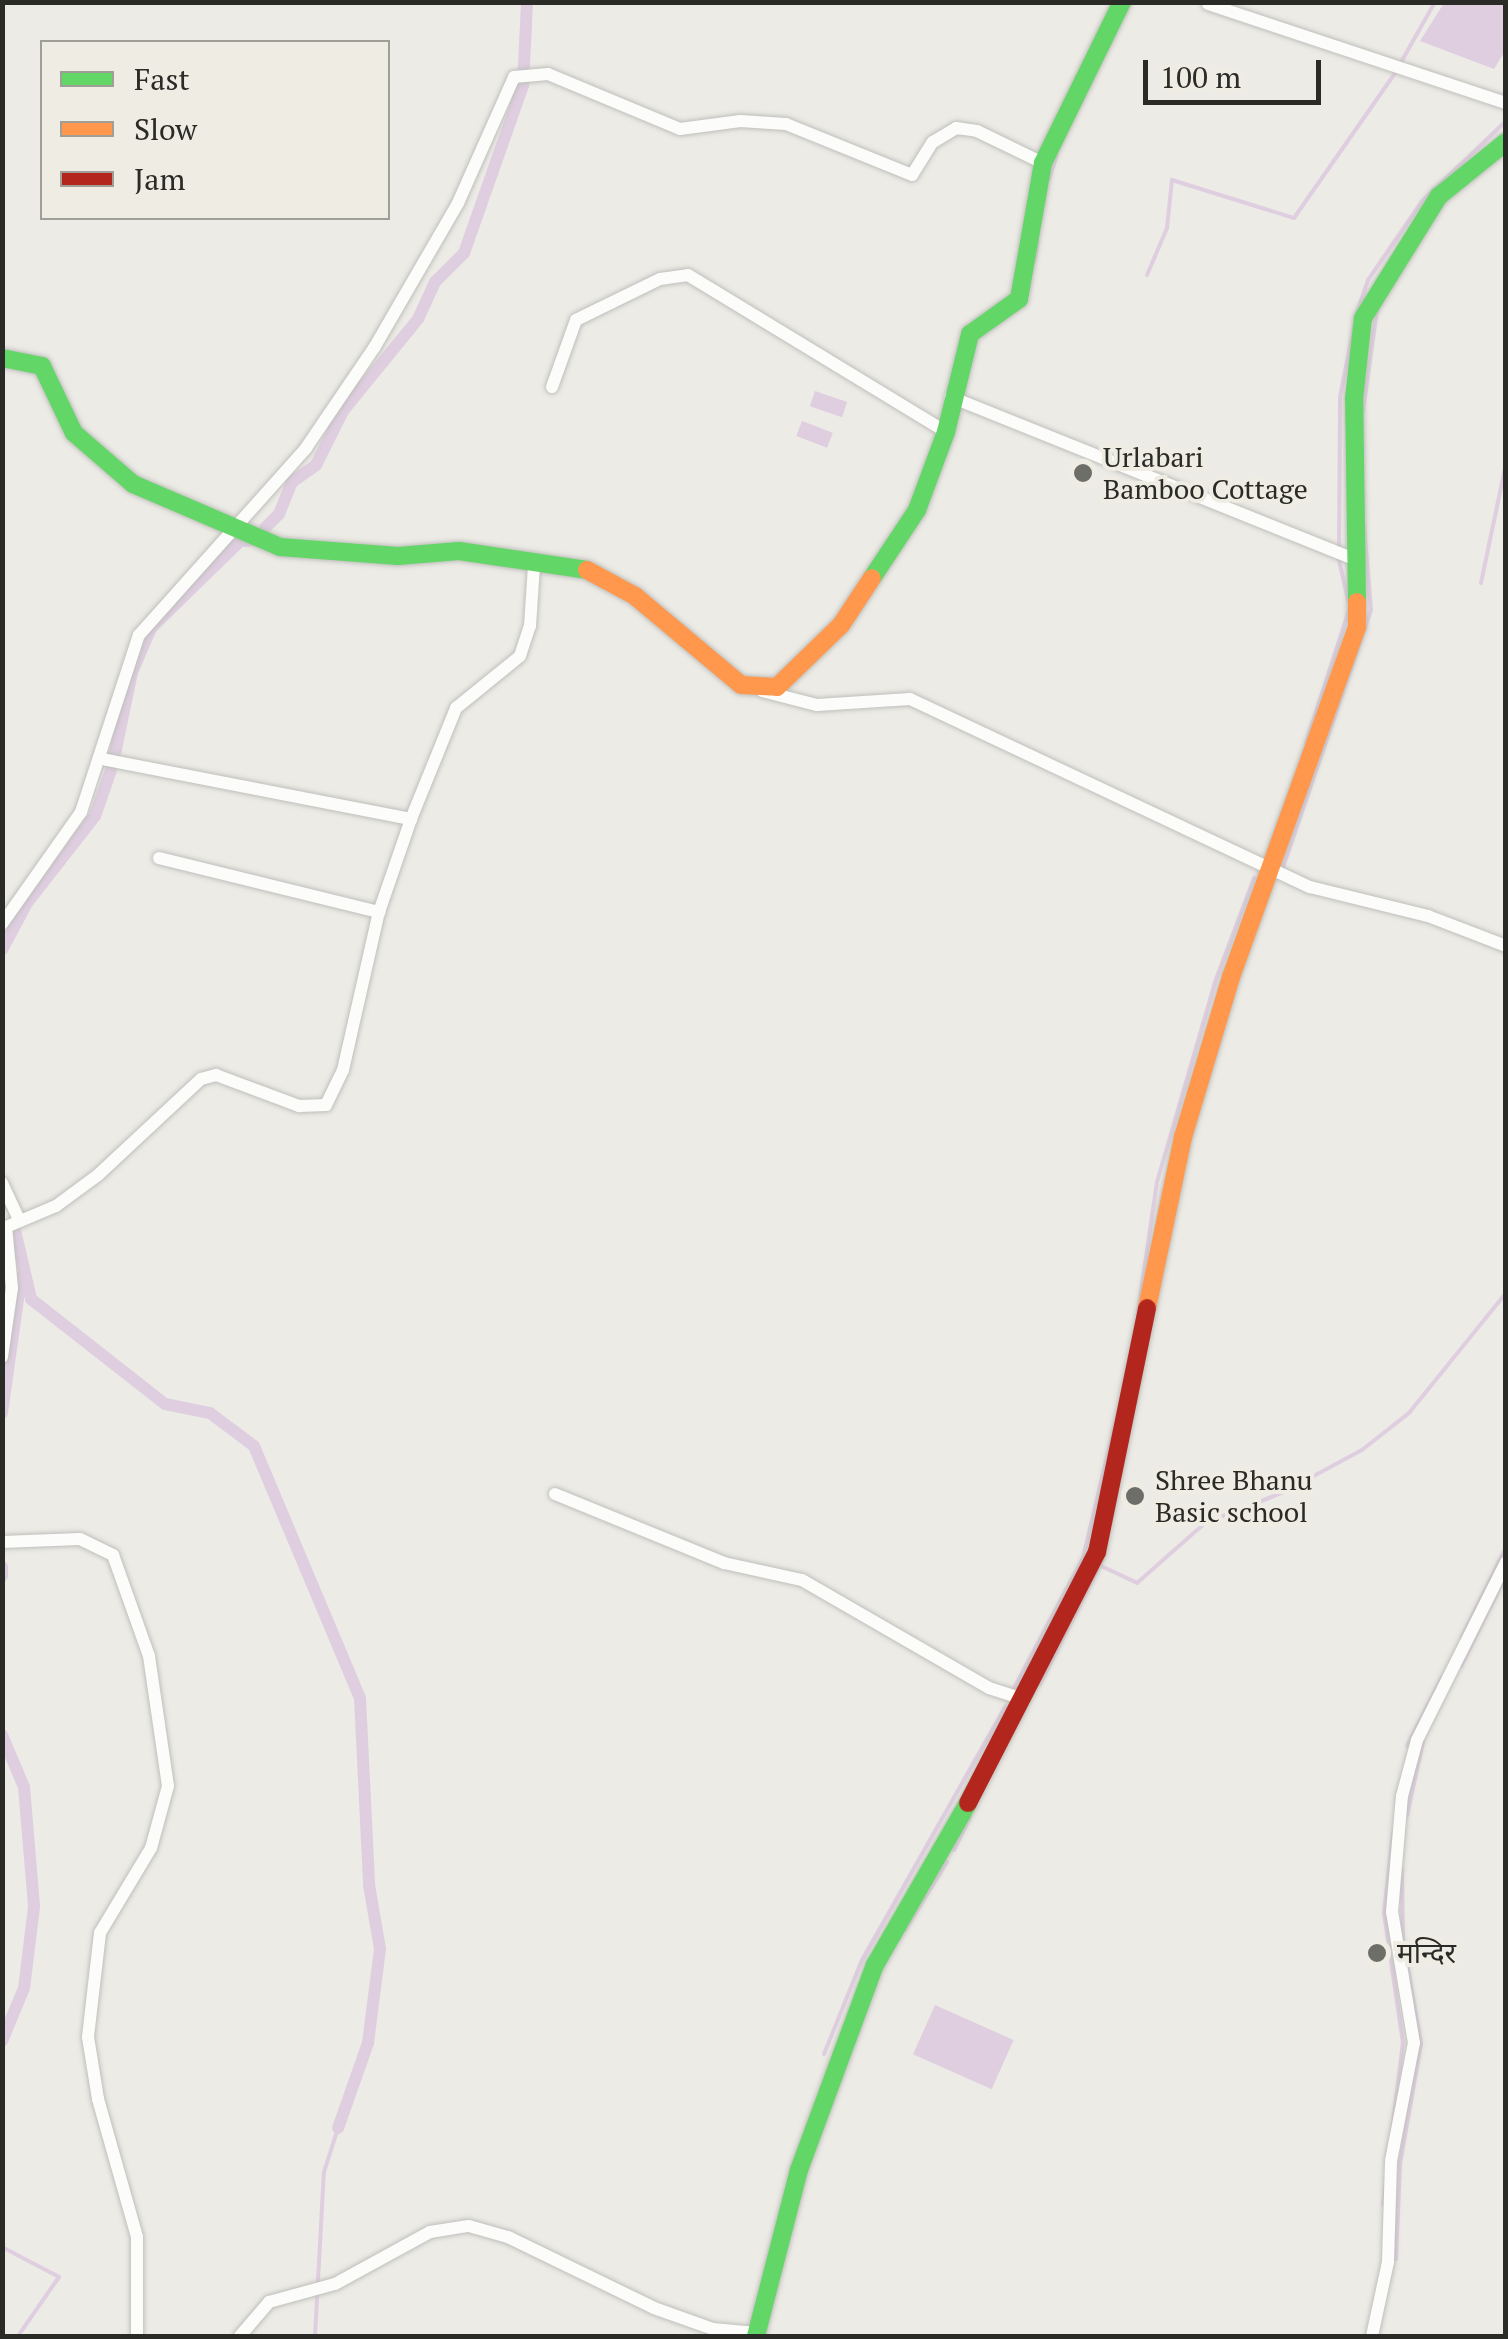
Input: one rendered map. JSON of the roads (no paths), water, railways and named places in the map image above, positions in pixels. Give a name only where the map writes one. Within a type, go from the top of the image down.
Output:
[{"type":"street","points":[[762,691],[804,668],[883,570],[917,510],[946,432],[950,397],[977,324],[1020,299],[1043,163],[1122,2]]},
{"type":"street","points":[[1208,4],[1506,102]]},
{"type":"street","points":[[2,924],[81,812],[102,759],[139,635],[239,529],[306,448],[420,274],[525,77],[548,74],[680,129],[740,121],[786,124],[912,175],[934,142],[956,128],[977,131],[1043,163]]},
{"type":"street","points":[[240,2336],[269,2302],[334,2284],[430,2232],[469,2226],[508,2236],[654,2308],[712,2329],[756,2334],[799,2170],[861,1997],[1098,1552],[1183,1138],[1269,868],[1358,627],[1352,558],[1354,400],[1363,318],[1439,196],[1506,142]]},
{"type":"street","points":[[552,387],[576,320],[660,279],[688,275],[946,432]]},
{"type":"street","points":[[2,358],[42,366],[74,434],[133,484],[239,529],[309,554],[459,551],[568,565],[609,581],[728,676],[762,691],[817,705],[910,700],[1329,894],[1428,916],[1506,946]]},
{"type":"street","points":[[950,397],[1352,558]]},
{"type":"street","points":[[2,1356],[12,1288],[5,1230],[18,1218],[56,1206],[84,1185],[201,1079],[216,1075],[299,1106],[326,1105],[343,1070],[379,912],[411,819],[456,708],[520,656],[530,626],[534,566],[540,564]]},
{"type":"street","points":[[102,759],[411,819]]},
{"type":"street","points":[[159,858],[379,912]]},
{"type":"street","points":[[2,1183],[18,1218]]},
{"type":"street","points":[[555,1494],[724,1563],[802,1580],[989,1688],[1022,1699]]},
{"type":"street","points":[[2,1542],[80,1539],[113,1555],[148,1656],[168,1786],[150,1848],[100,1933],[88,2038],[98,2098],[138,2237],[137,2336]]},
{"type":"street","points":[[1372,2336],[1388,2262],[1392,2161],[1414,2043],[1392,1912],[1402,1796],[1417,1740],[1506,1562]]},
{"type":"waterway","points":[[265,528],[279,514],[292,482],[316,465],[343,411],[418,319],[435,282],[464,253],[523,85],[527,2]]},
{"type":"waterway","points":[[1400,64],[1435,2]]},
{"type":"waterway","points":[[1147,275],[1167,228],[1172,180],[1294,218],[1396,72]]},
{"type":"waterway","points":[[1357,312],[1368,280],[1422,201],[1506,121]]},
{"type":"waterway","points":[[1049,179],[1057,155]]},
{"type":"waterway","points":[[1035,260],[1038,242]]},
{"type":"waterway","points":[[1363,411],[1378,303]]},
{"type":"waterway","points":[[1339,547],[1340,397],[1354,326]]},
{"type":"waterway","points":[[1481,583],[1506,463]]},
{"type":"waterway","points":[[1282,870],[1371,610],[1364,525]]},
{"type":"waterway","points":[[115,754],[132,672],[151,628],[240,541],[254,540]]},
{"type":"waterway","points":[[1338,556],[1348,600]]},
{"type":"waterway","points":[[1306,743],[1349,610]]},
{"type":"waterway","points":[[2,950],[27,903],[95,816],[111,770]]},
{"type":"waterway","points":[[1138,1312],[1157,1182],[1215,982],[1254,878]]},
{"type":"waterway","points":[[15,1230],[31,1299],[165,1404],[210,1413],[254,1446],[360,1698],[369,1885],[380,1949],[368,2043],[338,2128]]},
{"type":"waterway","points":[[2,1413],[21,1277]]},
{"type":"waterway","points":[[1101,1566],[1137,1583],[1205,1523],[1284,1492],[1362,1450],[1409,1413],[1506,1293]]},
{"type":"waterway","points":[[1013,1690],[1083,1558],[1116,1419]]},
{"type":"waterway","points":[[1462,1637],[1506,1547]]},
{"type":"waterway","points":[[1040,1684],[1103,1559]]},
{"type":"waterway","points":[[2,1567],[2,1576]]},
{"type":"waterway","points":[[1461,1666],[1503,1581]]},
{"type":"waterway","points":[[1407,1746],[1442,1677]]},
{"type":"waterway","points":[[824,2054],[862,1960],[1005,1707]]},
{"type":"waterway","points":[[2,1735],[24,1787],[34,1907],[24,1988],[2,2041]]},
{"type":"waterway","points":[[1407,1815],[1423,1742]]},
{"type":"waterway","points":[[954,1850],[970,1817]]},
{"type":"waterway","points":[[1383,2205],[1403,2043],[1384,1913],[1393,1833]]},
{"type":"waterway","points":[[905,1930],[947,1862]]},
{"type":"waterway","points":[[1402,1870],[1403,1940]]},
{"type":"waterway","points":[[1396,2259],[1400,2164],[1421,2044],[1407,1964]]},
{"type":"waterway","points":[[315,2336],[324,2172],[338,2128]]},
{"type":"waterway","points":[[2,2247],[59,2277],[18,2336]]},
{"type":"place","name":"Urlabari Bamboo Cottage","points":[[1083,473]]},
{"type":"place","name":"Shree Bhanu Basic school","points":[[1135,1496]]},
{"type":"place","name":"मन्दिर","points":[[1377,1953]]}]
